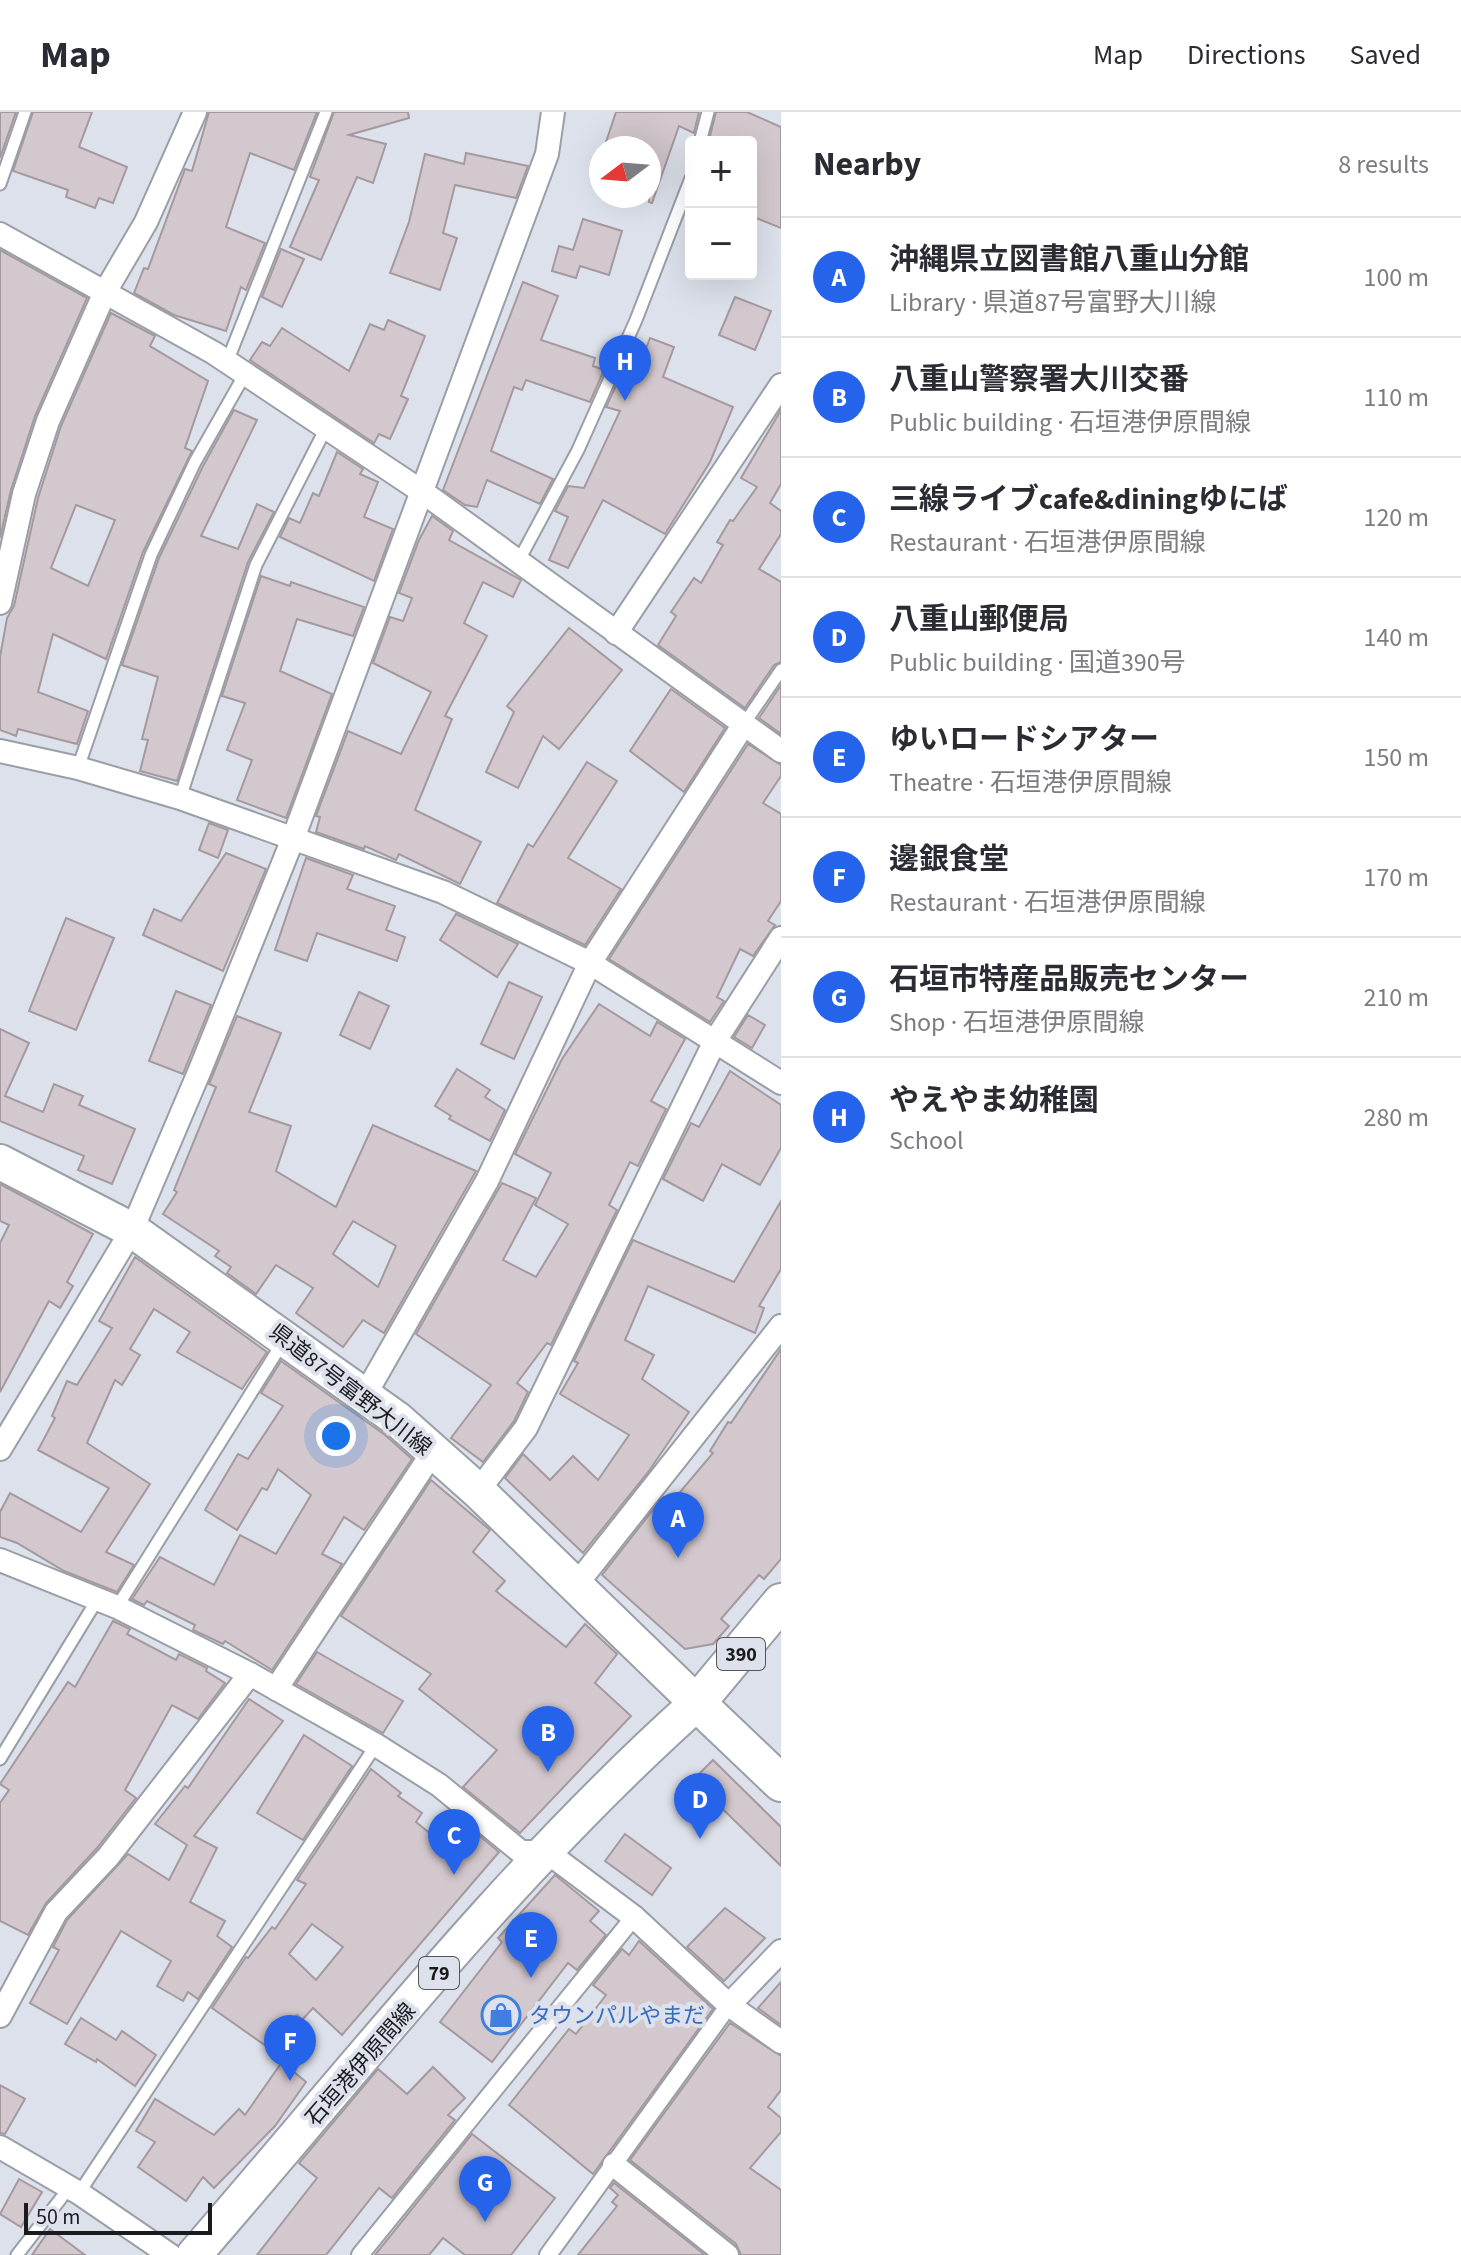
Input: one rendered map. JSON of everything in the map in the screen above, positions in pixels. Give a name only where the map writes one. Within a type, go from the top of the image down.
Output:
[{"type":"highway","name":"390","points":[[697,1703],[781,1602]]},
{"type":"highway","points":[[697,1703],[781,1783]]},
{"type":"main road","name":"県道87号富野大川線","points":[[0,1162],[132,1230],[365,1395],[478,1491],[697,1703]]},
{"type":"main road","name":"石垣港伊原間線","points":[[194,2255],[547,1852],[697,1703]]},
{"type":"street","points":[[0,603],[24,494],[48,421],[105,292],[146,222],[195,112]]},
{"type":"street","points":[[0,1449],[132,1230],[294,836],[424,493],[547,154],[553,112]]},
{"type":"street","points":[[0,234],[236,368],[424,493],[781,751]]},
{"type":"street","points":[[616,633],[781,385]]},
{"type":"street","points":[[365,1395],[487,1181],[590,963],[744,724]]},
{"type":"street","points":[[0,751],[78,768],[180,798],[294,836],[443,892],[590,963],[781,1083]]},
{"type":"street","points":[[478,1491],[526,1428],[715,1041],[781,938]]},
{"type":"street","points":[[576,1585],[781,1326]]},
{"type":"street","points":[[276,1689],[433,1452]]},
{"type":"street","points":[[0,1560],[107,1603],[250,1674],[376,1745],[439,1785],[521,1852],[547,1852],[634,1917],[729,2005],[781,2042]]},
{"type":"street","points":[[0,2016],[56,1912],[108,1857],[250,1674]]},
{"type":"street","points":[[360,2255],[634,1917]]},
{"type":"street","points":[[548,2255],[729,2005],[781,1951]]},
{"type":"street","points":[[0,2147],[74,2191],[170,2255]]},
{"type":"street","points":[[614,2165],[727,2255]]},
{"type":"lane","points":[[0,184],[25,112]]},
{"type":"lane","points":[[78,768],[151,555],[236,368],[326,112]]},
{"type":"lane","points":[[702,136],[708,112]]},
{"type":"lane","points":[[518,562],[578,450],[636,320],[685,193]]},
{"type":"lane","points":[[180,798],[256,565],[326,428]]},
{"type":"lane","points":[[744,724],[781,670]]},
{"type":"lane","points":[[0,1759],[285,1338]]},
{"type":"lane","points":[[17,2255],[74,2191],[376,1745]]},
{"type":"building","points":[[0,112],[16,112],[0,158]]},
{"type":"building","points":[[33,112],[92,112],[79,147],[127,167],[113,203],[99,198],[95,208],[66,197],[68,190],[13,171]]},
{"type":"building","points":[[209,112],[317,112],[294,170],[250,153],[226,227],[265,243],[246,290],[241,287],[226,331],[174,315],[134,293],[144,268],[148,269],[185,169],[192,171]]},
{"type":"building","points":[[334,112],[408,112],[409,118],[349,135],[386,144],[373,183],[357,177],[321,260],[290,247],[319,180],[310,177]]},
{"type":"building","points":[[616,112],[699,112],[694,133],[679,126],[661,177],[661,136],[608,136]]},
{"type":"building","points":[[716,112],[747,112],[781,127],[781,228],[757,218],[757,136],[710,136]]},
{"type":"building","points":[[466,153],[528,166],[516,198],[455,185],[443,233],[457,238],[440,290],[390,273],[409,222],[425,154],[464,164]]},
{"type":"building","points":[[583,219],[622,231],[609,275],[580,266],[576,278],[552,271],[559,246],[573,250]]},
{"type":"building","points":[[281,249],[304,259],[282,307],[262,297]]},
{"type":"building","points":[[0,250],[87,298],[35,416],[11,490],[0,538]]},
{"type":"building","points":[[523,282],[558,296],[541,340],[595,358],[593,366],[604,370],[590,402],[526,380],[522,390],[514,387],[491,451],[553,479],[540,504],[487,480],[477,507],[465,505],[443,490]]},
{"type":"building","points":[[735,297],[771,311],[755,350],[719,335]]},
{"type":"building","points":[[111,313],[155,336],[150,346],[208,381],[185,448],[192,451],[143,552],[106,659],[53,634],[38,692],[88,711],[77,744],[18,729],[16,736],[0,730],[0,657],[7,618],[14,606],[38,498],[61,426]],"holes":[[[76,505],[115,520],[88,586],[51,568]]]},
{"type":"building","points":[[388,320],[425,336],[401,396],[408,399],[390,439],[379,434],[374,443],[250,360],[262,342],[270,346],[282,328],[349,371],[370,324],[384,330]]},
{"type":"building","points":[[650,338],[674,347],[663,377],[733,407],[710,462],[665,534],[603,500],[568,568],[549,560],[568,517],[555,511],[568,486],[584,488],[620,411],[606,407],[621,375],[634,379]]},
{"type":"building","points":[[234,410],[257,420],[201,536],[238,549],[257,504],[274,512],[248,562],[177,781],[140,771],[148,740],[142,739],[158,677],[122,665],[159,558]]},
{"type":"building","points":[[781,410],[781,484],[770,503],[781,511],[781,534],[759,569],[781,582],[781,662],[774,665],[745,708],[658,645],[676,616],[671,612],[694,578],[701,583],[723,545],[717,542],[730,520],[733,521],[757,487],[741,478]]},
{"type":"building","points":[[337,452],[363,469],[360,474],[378,482],[364,517],[393,529],[374,581],[280,537],[289,518],[300,523],[313,493],[319,496]]},
{"type":"building","points":[[432,516],[453,531],[449,540],[521,580],[513,597],[483,582],[464,623],[487,636],[445,716],[452,719],[415,810],[481,842],[460,884],[399,854],[396,860],[365,846],[364,849],[316,832],[320,817],[316,816],[348,731],[401,754],[431,692],[373,663],[390,617],[403,621],[412,598],[399,593],[419,540]]},
{"type":"building","points":[[261,576],[290,586],[291,582],[364,607],[353,636],[297,619],[280,671],[332,694],[286,818],[237,800],[252,760],[227,750],[245,703],[222,696]]},
{"type":"building","points":[[569,628],[622,670],[559,749],[543,736],[518,788],[486,772],[514,712],[507,706]]},
{"type":"building","points":[[781,685],[781,734],[759,718]]},
{"type":"building","points":[[671,689],[725,728],[684,792],[630,751]]},
{"type":"building","points":[[748,744],[781,765],[781,776],[763,803],[781,814],[781,901],[768,921],[775,925],[753,956],[740,949],[717,997],[724,1001],[710,1022],[609,959]]},
{"type":"building","points":[[587,762],[617,781],[568,858],[621,889],[585,945],[497,903],[528,844],[533,847]]},
{"type":"building","points":[[209,823],[228,830],[218,858],[199,850]]},
{"type":"building","points":[[226,853],[266,869],[223,971],[143,935],[154,909],[181,921]]},
{"type":"building","points":[[306,858],[353,875],[347,889],[395,906],[386,930],[405,937],[397,961],[317,933],[307,961],[275,950]]},
{"type":"building","points":[[456,914],[518,944],[497,977],[440,940]]},
{"type":"building","points":[[66,918],[114,938],[76,1030],[29,1011]]},
{"type":"building","points":[[509,982],[542,997],[514,1059],[481,1044]]},
{"type":"building","points":[[176,991],[211,1005],[183,1074],[149,1061]]},
{"type":"building","points":[[359,992],[389,1006],[370,1049],[340,1035]]},
{"type":"building","points":[[599,1004],[650,1036],[657,1022],[685,1039],[651,1101],[666,1109],[638,1166],[630,1162],[609,1205],[617,1210],[551,1345],[547,1343],[517,1383],[528,1392],[514,1421],[483,1462],[451,1438],[491,1385],[416,1334],[502,1183],[536,1198],[503,1260],[536,1277],[568,1224],[535,1205],[551,1173],[515,1154],[562,1059]]},
{"type":"building","points":[[748,1015],[765,1025],[752,1048],[734,1037]]},
{"type":"building","points":[[237,1016],[281,1033],[249,1112],[291,1126],[276,1171],[336,1207],[373,1125],[476,1171],[384,1333],[363,1320],[343,1347],[296,1313],[313,1288],[276,1265],[256,1294],[227,1273],[231,1267],[215,1256],[219,1251],[163,1214],[177,1192],[174,1190],[216,1087],[209,1084]],"holes":[[[353,1221],[396,1246],[378,1287],[333,1254]]]},
{"type":"building","points":[[0,1029],[29,1043],[5,1096],[43,1112],[54,1084],[83,1096],[79,1105],[135,1129],[112,1184],[78,1170],[84,1156],[0,1121]]},
{"type":"building","points":[[457,1069],[490,1090],[485,1097],[505,1110],[490,1141],[449,1119],[451,1116],[435,1106]]},
{"type":"building","points":[[730,1071],[781,1105],[781,1148],[760,1185],[722,1164],[703,1201],[663,1179],[691,1123],[699,1127]]},
{"type":"building","points":[[0,1184],[93,1234],[67,1282],[73,1286],[60,1308],[49,1301],[0,1392],[0,1243],[9,1225],[0,1221]]},
{"type":"building","points":[[781,1201],[781,1269],[759,1306],[764,1308],[755,1333],[648,1286],[625,1340],[654,1355],[642,1379],[689,1412],[649,1471],[583,1553],[505,1478],[523,1454],[550,1480],[573,1456],[598,1480],[629,1435],[560,1394],[578,1363],[574,1361],[633,1240],[734,1282]]},
{"type":"building","points":[[135,1257],[267,1352],[242,1389],[177,1352],[190,1332],[154,1309],[130,1349],[140,1355],[122,1385],[115,1380],[87,1443],[150,1484],[106,1552],[134,1565],[117,1592],[64,1571],[17,1543],[0,1537],[0,1512],[10,1493],[81,1532],[109,1488],[38,1450],[55,1418],[52,1416],[67,1381],[77,1385],[112,1328],[99,1321]]},
{"type":"building","points":[[781,1349],[781,1559],[764,1579],[759,1575],[721,1619],[729,1626],[713,1644],[685,1649],[602,1575],[663,1497],[670,1504],[713,1453],[710,1451],[728,1422],[731,1423]]},
{"type":"building","points":[[281,1361],[385,1435],[412,1459],[364,1530],[344,1517],[322,1554],[342,1564],[272,1670],[225,1641],[223,1644],[193,1630],[195,1625],[147,1601],[144,1605],[132,1599],[160,1557],[214,1585],[240,1535],[276,1554],[311,1495],[278,1469],[267,1490],[262,1488],[237,1530],[205,1510],[238,1454],[248,1459],[283,1406],[261,1393]]},
{"type":"building","points":[[431,1480],[490,1530],[473,1552],[505,1581],[496,1591],[566,1647],[585,1624],[617,1654],[595,1683],[631,1716],[520,1833],[463,1787],[497,1750],[419,1689],[431,1674],[341,1616]]},
{"type":"building","points":[[113,1621],[130,1629],[127,1634],[176,1660],[179,1654],[207,1668],[206,1671],[225,1683],[198,1719],[172,1705],[125,1790],[136,1798],[97,1848],[46,1903],[28,1935],[0,1921],[0,1803],[9,1790],[0,1784],[68,1682],[75,1687]]},
{"type":"building","points":[[317,1652],[403,1701],[383,1733],[296,1684]]},
{"type":"building","points":[[249,1699],[283,1721],[194,1836],[217,1848],[190,1902],[225,1921],[217,1936],[232,1947],[198,1999],[188,1992],[183,2001],[157,1986],[171,1961],[121,1931],[67,2024],[30,2003],[59,1950],[53,1947],[67,1920],[128,1854],[169,1880],[187,1845],[155,1824],[185,1786],[188,1788]]},
{"type":"building","points":[[304,1735],[352,1766],[303,1840],[257,1813]]},
{"type":"building","points":[[713,1760],[781,1827],[781,1866],[693,1780]]},
{"type":"building","points":[[371,1769],[401,1793],[398,1796],[422,1813],[416,1822],[452,1851],[470,1828],[499,1852],[342,2035],[313,2008],[302,2020],[297,2015],[266,2046],[212,2008],[246,1957],[272,1927],[275,1929],[306,1884],[297,1880]],"holes":[[[312,1924],[343,1947],[316,1980],[289,1954]]]},
{"type":"building","points":[[625,1834],[671,1868],[652,1895],[605,1861]]},
{"type":"building","points":[[555,1875],[599,1911],[590,1921],[606,1935],[577,1970],[568,1963],[492,2062],[440,2022],[502,1942],[498,1938]]},
{"type":"building","points":[[725,1908],[765,1938],[724,1981],[687,1947]]},
{"type":"building","points":[[639,1941],[713,2009],[593,2174],[509,2105],[569,2029],[576,2034],[606,1995],[593,1985],[622,1949],[629,1955]]},
{"type":"building","points":[[781,1982],[781,2025],[758,2008]]},
{"type":"building","points":[[81,2018],[116,2040],[122,2031],[156,2055],[135,2086],[97,2059],[96,2062],[65,2044]]},
{"type":"building","points":[[730,2023],[781,2056],[781,2090],[768,2107],[781,2118],[781,2132],[750,2168],[781,2190],[781,2255],[741,2255],[736,2244],[630,2160]]},
{"type":"building","points":[[282,2062],[306,2082],[275,2126],[214,2188],[203,2177],[186,2201],[138,2167],[155,2142],[136,2131],[155,2099],[214,2135],[239,2109],[245,2115]]},
{"type":"building","points":[[433,2067],[465,2098],[448,2115],[455,2120],[392,2198],[379,2188],[326,2255],[257,2255],[317,2178],[299,2163],[378,2069],[407,2094]]},
{"type":"building","points":[[0,2085],[25,2099],[5,2134],[0,2133]]},
{"type":"building","points":[[472,2134],[555,2198],[511,2255],[465,2255],[443,2238],[429,2255],[375,2255]]},
{"type":"building","points":[[19,2179],[42,2192],[21,2227],[0,2214]]},
{"type":"building","points":[[614,2183],[705,2255],[578,2255],[617,2206],[612,2202],[618,2195],[610,2188]]},
{"type":"building","points":[[50,2229],[85,2255],[32,2255]]},
{"type":"place","name":"やえやま幼稚園","points":[[625,401]]},
{"type":"place","name":"沖縄県立図書館八重山分館","points":[[678,1558]]},
{"type":"place","name":"八重山警察署大川交番","points":[[548,1772]]},
{"type":"place","name":"八重山郵便局","points":[[700,1839]]},
{"type":"place","name":"三線ライブcafe&diningゆにば","points":[[454,1875]]},
{"type":"place","name":"ゆいロードシアター","points":[[531,1978]]},
{"type":"place","name":"タウンパルやまだ","points":[[501,2015]]},
{"type":"place","name":"邊銀食堂","points":[[290,2081]]},
{"type":"place","name":"石垣市特産品販売センター","points":[[485,2222]]}]
